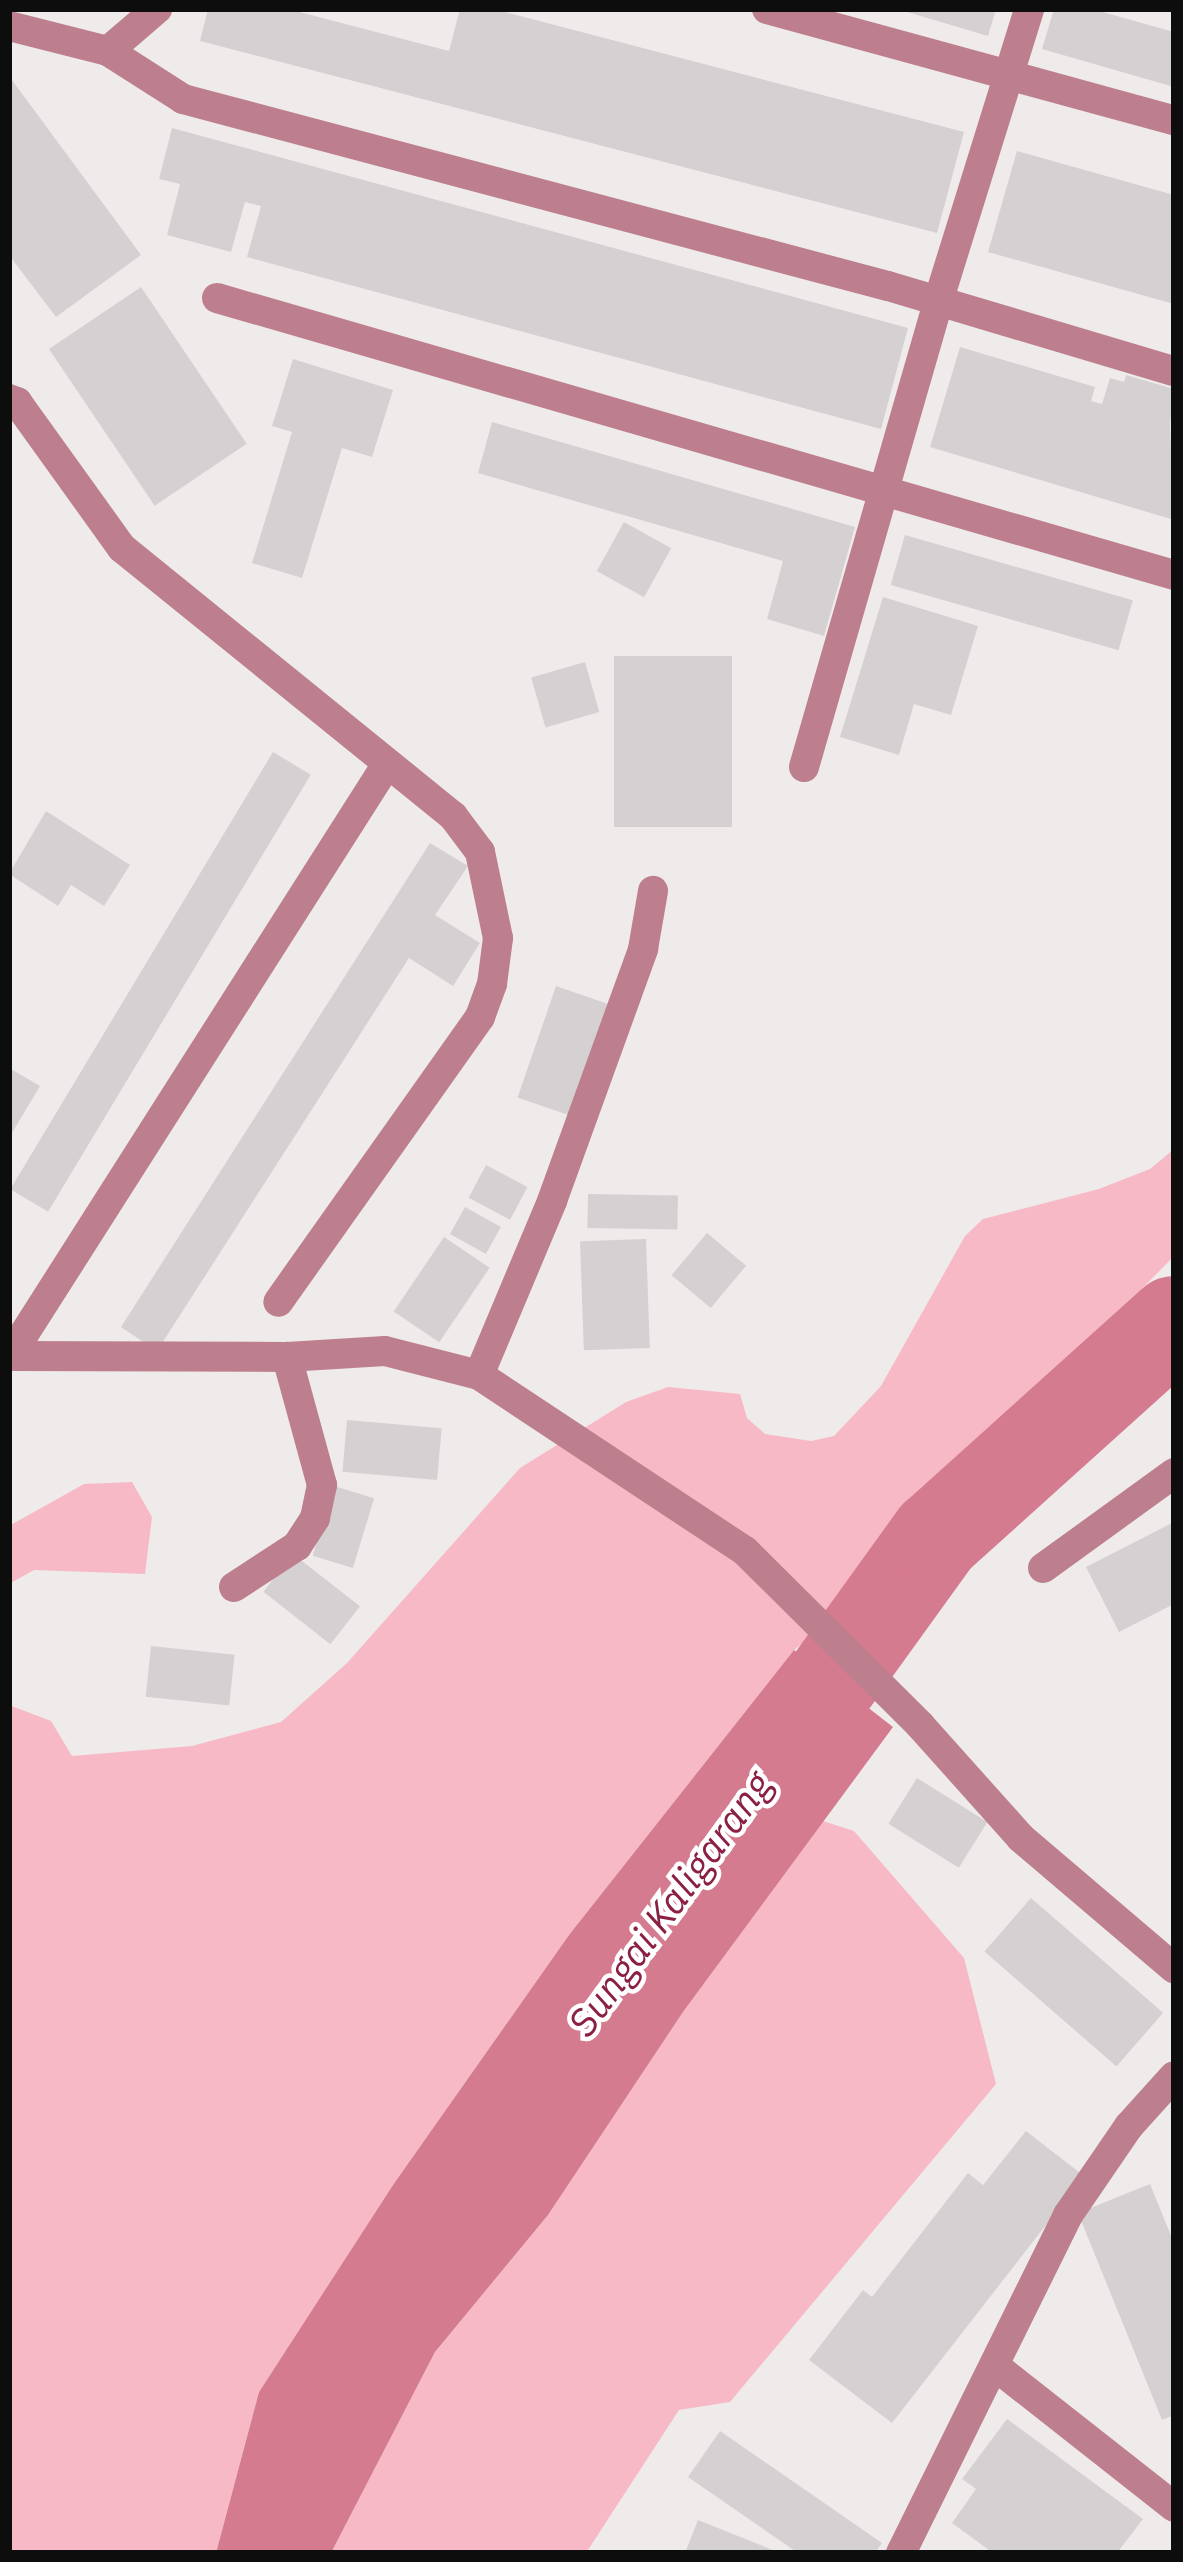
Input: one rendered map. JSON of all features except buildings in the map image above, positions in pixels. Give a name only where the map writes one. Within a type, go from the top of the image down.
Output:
[{"type":"street","points":[[108,51],[157,9]]},
{"type":"street","points":[[767,9],[1174,120]]},
{"type":"street","points":[[805,767],[938,302],[1029,9]]},
{"type":"street","points":[[9,26],[108,51],[183,99],[938,302],[1174,371]]},
{"type":"street","points":[[217,298],[1174,575]]},
{"type":"street","points":[[9,399],[17,401],[122,548],[453,816],[480,852],[498,938],[492,984],[480,1017],[278,1302]]},
{"type":"street","points":[[10,1356],[386,764]]},
{"type":"street","points":[[478,1375],[553,1201],[643,949],[653,891]]},
{"type":"street","points":[[10,1356],[287,1357],[385,1351],[478,1375],[745,1551],[920,1725],[1021,1838],[1174,1968]]},
{"type":"street","points":[[235,1587],[297,1546],[315,1517],[322,1485],[287,1357]]},
{"type":"street","points":[[1043,1568],[1174,1473]]},
{"type":"street","points":[[902,2553],[1068,2215],[1129,2126],[1174,2076]]},
{"type":"street","points":[[995,2366],[1174,2507]]},
{"type":"shaded area","points":[[1174,1149],[1174,1256],[916,1520],[846,1609],[794,1650],[569,1935],[393,2185],[259,2392],[216,2553],[9,2553],[9,1705],[51,1721],[72,1756],[192,1746],[281,1722],[347,1663],[520,1468],[626,1402],[668,1387],[740,1394],[747,1418],[765,1434],[811,1441],[834,1436],[881,1386],[965,1236],[983,1219],[1099,1189],[1150,1169]]},
{"type":"shaded area","points":[[132,1482],[152,1517],[145,1574],[34,1570],[9,1584],[9,1526],[84,1484]]},
{"type":"shaded area","points":[[823,1821],[854,1831],[964,1958],[996,2084],[730,2402],[679,2410],[586,2553],[331,2553],[435,2352],[548,2215],[683,2012]]},
{"type":"water","points":[[794,1650],[893,1727],[683,2012],[548,2215],[435,2352],[331,2553],[216,2553],[259,2392],[393,2185],[569,1935]]},
{"type":"waterway","name":"Sungai Kaligarang","points":[[759,1781],[936,1536],[1174,1322]]}]
